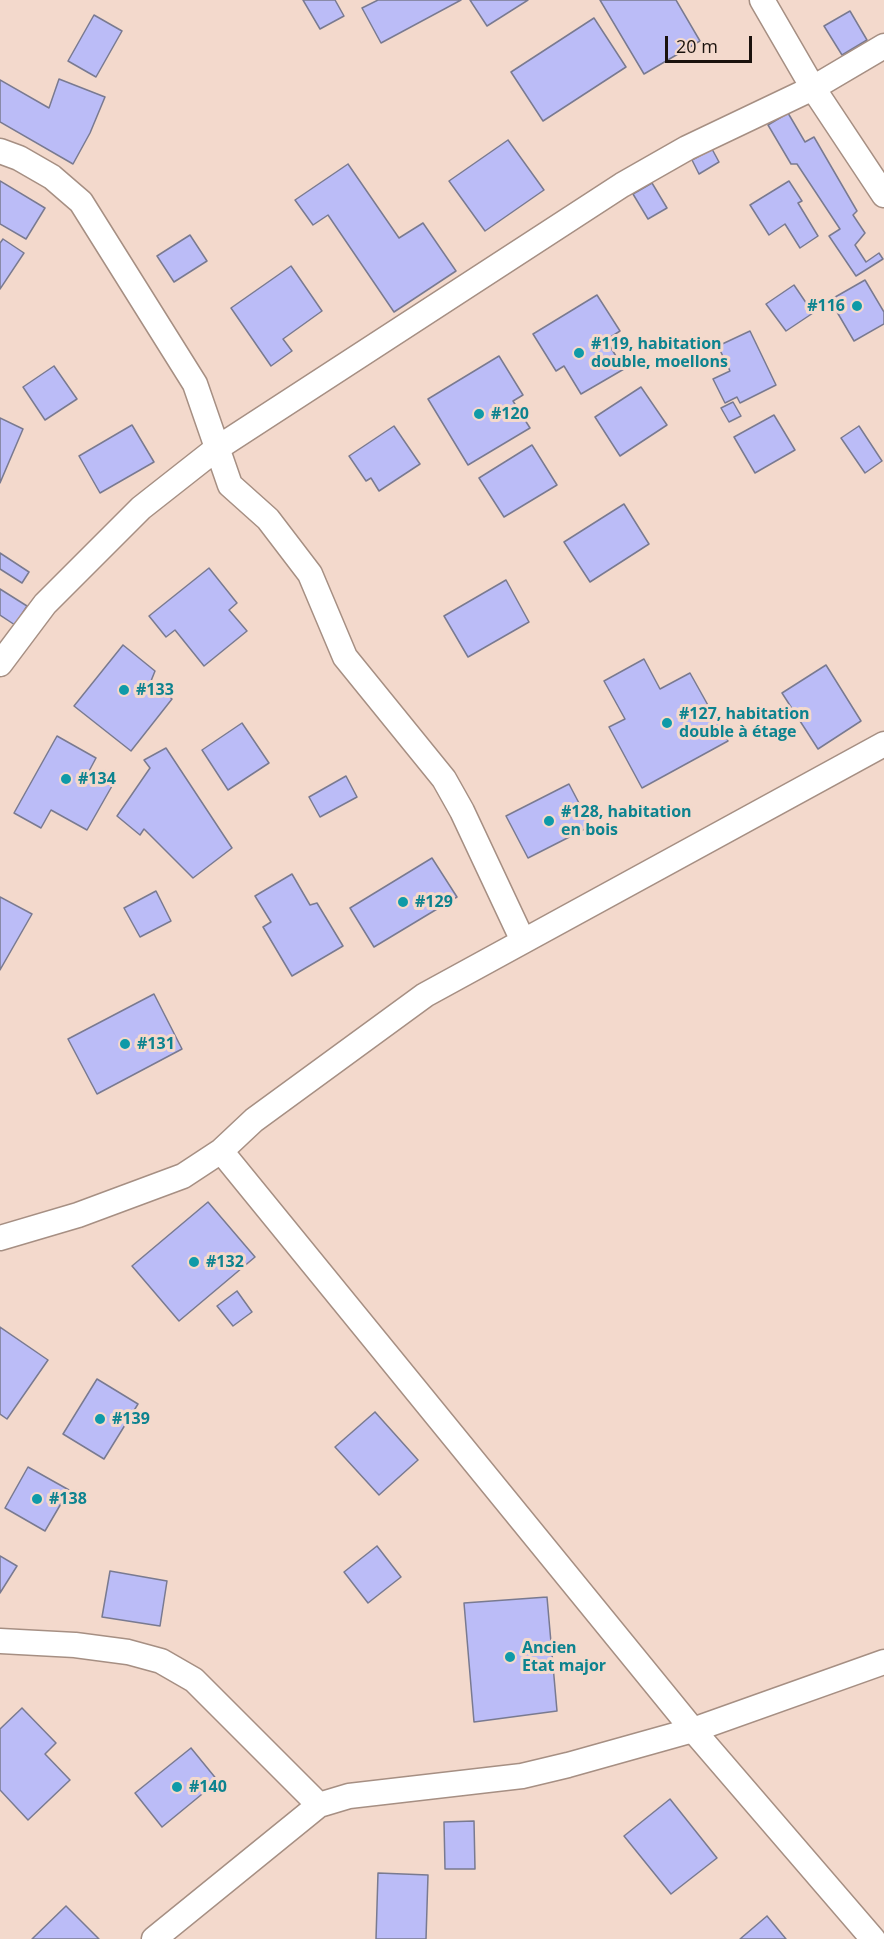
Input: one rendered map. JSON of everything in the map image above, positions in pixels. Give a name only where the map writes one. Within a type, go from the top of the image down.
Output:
[{"type":"street","points":[[762,0],[813,88],[884,195]]},
{"type":"street","points":[[0,664],[45,604],[141,508],[216,448],[622,185],[687,148],[813,88],[884,46]]},
{"type":"street","points":[[0,151],[19,158],[52,177],[81,202],[195,384],[230,484],[268,519],[310,574],[345,657],[444,779],[462,811],[523,941]]},
{"type":"street","points":[[0,1238],[78,1215],[183,1176],[221,1151],[254,1120],[424,995],[884,744]]},
{"type":"street","points":[[221,1151],[693,1730],[873,1939]]},
{"type":"street","points":[[0,1641],[75,1645],[128,1652],[161,1661],[194,1680],[319,1805]]},
{"type":"street","points":[[154,1939],[319,1805],[349,1796],[522,1776],[693,1730],[884,1662]]},
{"type":"building","points":[[303,0],[335,0],[344,16],[320,29]]},
{"type":"building","points":[[378,0],[461,0],[381,43],[362,8]]},
{"type":"building","points":[[470,0],[528,0],[487,26]]},
{"type":"building","points":[[600,0],[676,0],[700,41],[644,74]]},
{"type":"building","points":[[850,11],[867,40],[842,55],[824,26]]},
{"type":"building","points":[[94,15],[122,31],[96,77],[68,61]]},
{"type":"building","points":[[594,18],[626,67],[543,121],[511,72]]},
{"type":"building","points":[[59,79],[105,97],[90,133],[73,164],[0,122],[0,80],[49,108]]},
{"type":"building","points":[[788,113],[805,142],[814,137],[857,211],[853,215],[865,233],[855,245],[866,262],[879,253],[883,259],[856,276],[829,236],[840,229],[797,164],[791,164],[768,125]]},
{"type":"building","points":[[508,140],[544,190],[485,231],[449,181]]},
{"type":"building","points":[[712,149],[719,162],[699,174],[692,160]]},
{"type":"building","points":[[348,164],[399,238],[423,223],[456,271],[394,312],[328,215],[313,225],[295,200]]},
{"type":"building","points":[[0,181],[45,208],[26,239],[0,224]]},
{"type":"building","points":[[789,181],[802,201],[798,203],[818,236],[800,248],[785,224],[769,235],[750,205]]},
{"type":"building","points":[[652,183],[667,208],[648,219],[633,194]]},
{"type":"building","points":[[190,235],[207,261],[174,282],[157,256]]},
{"type":"building","points":[[3,239],[24,253],[0,289],[0,243]]},
{"type":"building","points":[[291,266],[322,311],[283,339],[292,351],[271,366],[231,308]]},
{"type":"building","name":"#116","points":[[865,280],[884,312],[884,324],[854,341],[830,300]]},
{"type":"building","points":[[794,285],[813,313],[786,331],[766,304]]},
{"type":"building","name":"#119, habitation double, moellons","points":[[597,295],[620,331],[606,340],[624,369],[581,394],[564,366],[556,371],[533,334]]},
{"type":"building","points":[[750,331],[776,385],[740,403],[737,397],[725,403],[713,379],[730,371],[718,346]]},
{"type":"building","name":"#120","points":[[499,356],[523,395],[513,401],[530,428],[468,465],[428,399]]},
{"type":"building","points":[[54,366],[77,399],[45,420],[23,387]]},
{"type":"building","points":[[641,387],[667,425],[620,456],[595,417]]},
{"type":"building","points":[[733,402],[741,416],[729,422],[721,408]]},
{"type":"building","points":[[774,415],[795,450],[755,473],[734,437]]},
{"type":"building","points":[[0,418],[23,429],[0,483]]},
{"type":"building","points":[[132,425],[154,462],[100,493],[79,456]]},
{"type":"building","points":[[394,426],[420,464],[379,491],[371,478],[366,481],[349,456]]},
{"type":"building","points":[[859,426],[882,461],[865,473],[841,438]]},
{"type":"building","points":[[532,445],[557,485],[504,517],[479,478]]},
{"type":"building","points":[[624,504],[649,544],[590,582],[564,542]]},
{"type":"building","points":[[0,553],[29,572],[22,583],[0,569]]},
{"type":"building","points":[[209,568],[237,603],[229,610],[247,631],[204,666],[175,630],[166,637],[149,616]]},
{"type":"building","points":[[506,580],[529,622],[468,657],[444,616]]},
{"type":"building","points":[[0,589],[27,606],[15,625],[0,615]]},
{"type":"building","name":"#133","points":[[123,645],[155,671],[151,681],[172,699],[131,751],[74,706]]},
{"type":"building","name":"#127, habitation double à étage","points":[[644,659],[660,689],[690,673],[728,741],[642,788],[609,727],[625,719],[604,681]]},
{"type":"building","points":[[826,665],[861,721],[818,749],[782,693]]},
{"type":"building","points":[[242,723],[269,763],[228,790],[202,750]]},
{"type":"building","name":"#134","points":[[57,736],[96,758],[88,773],[112,786],[87,830],[51,810],[41,828],[14,813]]},
{"type":"building","points":[[166,748],[232,848],[193,878],[144,829],[140,835],[117,816],[150,768],[144,760]]},
{"type":"building","points":[[346,776],[357,797],[320,817],[309,797]]},
{"type":"building","name":"#128, habitation en bois","points":[[569,784],[591,826],[528,858],[506,816]]},
{"type":"building","name":"#129","points":[[432,858],[457,897],[374,947],[350,908]]},
{"type":"building","points":[[292,874],[310,905],[317,903],[343,946],[292,976],[263,927],[271,922],[255,896]]},
{"type":"building","points":[[156,891],[171,921],[140,937],[124,908]]},
{"type":"building","points":[[0,897],[32,914],[0,970]]},
{"type":"building","name":"#131","points":[[154,994],[182,1049],[97,1094],[68,1039]]},
{"type":"building","name":"#132","points":[[208,1202],[255,1257],[179,1321],[132,1266]]},
{"type":"building","points":[[237,1291],[252,1312],[233,1326],[217,1306]]},
{"type":"building","points":[[0,1327],[48,1360],[7,1419],[0,1414]]},
{"type":"building","name":"#139","points":[[97,1379],[138,1404],[104,1459],[63,1434]]},
{"type":"building","points":[[375,1412],[418,1460],[379,1495],[335,1447]]},
{"type":"building","name":"#138","points":[[28,1467],[69,1490],[45,1531],[5,1508]]},
{"type":"building","points":[[377,1546],[401,1577],[368,1603],[344,1572]]},
{"type":"building","points":[[0,1556],[17,1566],[0,1593]]},
{"type":"building","points":[[110,1571],[167,1581],[160,1626],[102,1617]]},
{"type":"building","name":"Ancien Etat major","points":[[547,1597],[557,1711],[474,1722],[464,1603]]},
{"type":"building","points":[[22,1708],[56,1743],[45,1754],[70,1780],[28,1820],[0,1790],[0,1729]]},
{"type":"building","name":"#140","points":[[191,1748],[218,1781],[162,1827],[135,1793]]},
{"type":"building","points":[[670,1799],[717,1858],[671,1894],[624,1836]]},
{"type":"building","points":[[474,1821],[475,1869],[445,1869],[444,1822]]},
{"type":"building","points":[[378,1873],[428,1875],[426,1939],[376,1939]]},
{"type":"building","points":[[66,1906],[99,1939],[32,1939]]},
{"type":"building","points":[[767,1916],[786,1939],[740,1939]]},
{"type":"place","name":"#116","points":[[857,306]]},
{"type":"place","name":"#119, habitation double, moellons","points":[[579,353]]},
{"type":"place","name":"#120","points":[[479,414]]},
{"type":"place","name":"#133","points":[[124,690]]},
{"type":"place","name":"#127, habitation double à étage","points":[[667,723]]},
{"type":"place","name":"#134","points":[[66,779]]},
{"type":"place","name":"#128, habitation en bois","points":[[549,821]]},
{"type":"place","name":"#129","points":[[403,902]]},
{"type":"place","name":"#131","points":[[125,1044]]},
{"type":"place","name":"#132","points":[[194,1262]]},
{"type":"place","name":"#139","points":[[100,1419]]},
{"type":"place","name":"#138","points":[[37,1499]]},
{"type":"place","name":"Ancien Etat major","points":[[510,1657]]},
{"type":"place","name":"#140","points":[[177,1787]]}]
